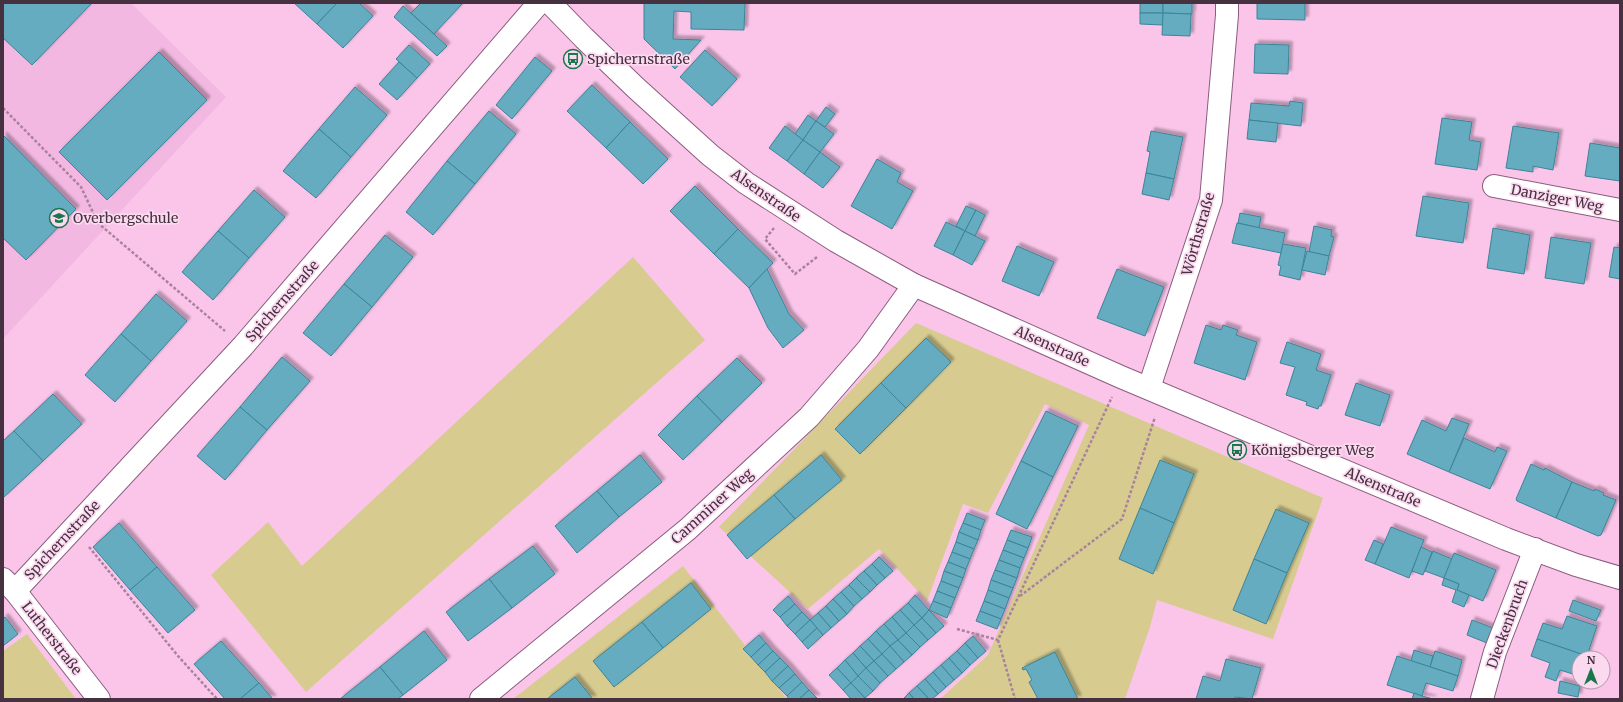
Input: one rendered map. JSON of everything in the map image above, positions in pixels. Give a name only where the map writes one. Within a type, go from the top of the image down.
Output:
[{"type":"street","name":"Spichernstraße","points":[[9,585],[74,528],[244,346],[539,3]]},
{"type":"street","name":"Alsenstraße","points":[[550,3],[584,38],[710,155],[746,183],[788,212],[836,242],[914,285],[1121,377],[1506,539],[1576,565],[1620,578]]},
{"type":"street","name":"Wörthstraße","points":[[1155,391],[1211,200],[1227,15],[1226,3]]},
{"type":"street","name":"Danziger Weg","points":[[1494,186],[1620,210]]},
{"type":"street","name":"Camminer Weg","points":[[481,699],[688,529],[809,417],[868,349],[914,285]]},
{"type":"street","name":"Dieckenbruch","points":[[1482,699],[1496,652],[1535,549]]},
{"type":"street","name":"Lutherstraße","points":[[9,585],[99,699]]},
{"type":"path","points":[[3,108],[81,187],[98,223],[244,346]]},
{"type":"path","points":[[788,212],[765,239],[795,274],[836,242]]},
{"type":"path","points":[[1015,699],[998,640],[1121,377]]},
{"type":"path","points":[[1019,597],[1122,519],[1155,391]]},
{"type":"path","points":[[74,528],[178,656],[217,699]]},
{"type":"path","points":[[957,629],[998,640]]},
{"type":"shaded area","name":"Overbergschule","points":[[3,3],[131,3],[226,97],[3,339]]},
{"type":"shaded area","points":[[633,257],[705,340],[306,692],[211,575],[268,522],[302,566]]},
{"type":"shaded area","points":[[916,323],[1323,498],[1273,639],[1157,600],[1150,627],[1125,699],[940,699],[988,655],[1089,425],[1045,404],[988,513],[963,504],[927,601],[879,549],[808,609],[719,527]]},
{"type":"shaded area","points":[[683,566],[787,699],[513,699]]},
{"type":"shaded area","points":[[27,634],[76,699],[3,699],[3,651]]},
{"type":"building","points":[[3,3],[92,3],[32,65],[3,38]]},
{"type":"building","points":[[294,3],[337,3],[317,24]]},
{"type":"building","points":[[337,3],[359,3],[373,16],[343,48],[317,24]]},
{"type":"building","points":[[421,3],[463,3],[434,34],[411,13]]},
{"type":"building","points":[[644,3],[745,3],[744,30],[691,29],[691,12],[674,11],[673,39],[701,40],[675,69],[644,39]]},
{"type":"building","points":[[1140,3],[1163,3],[1163,13],[1140,13]]},
{"type":"building","points":[[1163,3],[1192,3],[1192,14],[1163,13]]},
{"type":"building","points":[[1257,3],[1305,3],[1305,20],[1257,19]]},
{"type":"building","points":[[403,6],[447,46],[437,56],[394,17]]},
{"type":"building","points":[[1140,13],[1163,13],[1163,25],[1140,24]]},
{"type":"building","points":[[1163,13],[1191,14],[1190,36],[1162,35]]},
{"type":"building","points":[[1255,44],[1289,45],[1288,74],[1254,73]]},
{"type":"building","points":[[409,45],[430,64],[417,78],[396,59]]},
{"type":"building","points":[[705,50],[737,79],[712,106],[680,77]]},
{"type":"building","points":[[159,52],[207,100],[107,200],[59,152]]},
{"type":"building","points":[[535,57],[552,71],[512,119],[496,105]]},
{"type":"building","points":[[399,62],[417,78],[397,100],[379,84]]},
{"type":"building","points":[[592,85],[630,122],[606,148],[567,111]]},
{"type":"building","points":[[355,87],[387,115],[351,157],[319,129]]},
{"type":"building","points":[[1290,101],[1303,103],[1301,126],[1249,120],[1251,103],[1289,106]]},
{"type":"building","points":[[826,107],[835,114],[825,127],[816,121]]},
{"type":"building","points":[[489,111],[516,134],[475,184],[447,161]]},
{"type":"building","points":[[808,115],[816,121],[803,140],[795,134]]},
{"type":"building","points":[[1442,118],[1472,122],[1469,140],[1481,142],[1477,170],[1435,164]]},
{"type":"building","points":[[1249,120],[1278,123],[1276,142],[1247,139]]},
{"type":"building","points":[[816,121],[834,134],[820,152],[803,140]]},
{"type":"building","points":[[630,122],[668,159],[643,184],[606,148]]},
{"type":"building","points":[[785,126],[803,140],[787,161],[769,148]]},
{"type":"building","points":[[1513,126],[1559,133],[1553,170],[1533,166],[1533,172],[1506,168]]},
{"type":"building","points":[[319,129],[351,157],[316,198],[283,171]]},
{"type":"building","points":[[1151,131],[1183,137],[1174,179],[1146,173],[1150,152],[1147,151]]},
{"type":"building","points":[[3,135],[76,209],[26,260],[3,238]]},
{"type":"building","points":[[803,140],[820,152],[804,174],[787,161]]},
{"type":"building","points":[[1590,143],[1620,148],[1620,181],[1585,176]]},
{"type":"building","points":[[820,152],[840,167],[823,188],[804,174]]},
{"type":"building","points":[[877,159],[901,173],[897,182],[913,191],[892,229],[851,206]]},
{"type":"building","points":[[447,161],[475,184],[433,235],[406,212]]},
{"type":"building","points":[[1146,173],[1174,179],[1169,200],[1142,194]]},
{"type":"building","points":[[695,186],[738,229],[714,254],[670,211]]},
{"type":"building","points":[[254,190],[285,217],[249,258],[218,231]]},
{"type":"building","points":[[1423,196],[1469,203],[1463,243],[1416,236]]},
{"type":"building","points":[[966,206],[976,210],[965,231],[956,226]]},
{"type":"building","points":[[976,210],[985,215],[975,236],[965,231]]},
{"type":"building","points":[[1240,213],[1261,217],[1259,228],[1238,223]]},
{"type":"building","points":[[946,222],[965,231],[953,255],[934,246]]},
{"type":"building","points":[[1237,223],[1285,233],[1281,253],[1232,243]]},
{"type":"building","points":[[1314,226],[1332,230],[1331,236],[1334,237],[1329,256],[1309,252]]},
{"type":"building","points":[[1493,228],[1530,235],[1524,274],[1487,268]]},
{"type":"building","points":[[738,229],[773,263],[749,288],[714,254]]},
{"type":"building","points":[[218,231],[249,258],[213,300],[182,272]]},
{"type":"building","points":[[965,231],[985,241],[972,265],[953,255]]},
{"type":"building","points":[[385,235],[413,257],[372,307],[344,284]]},
{"type":"building","points":[[1551,237],[1591,243],[1584,284],[1545,278]]},
{"type":"building","points":[[1283,244],[1306,248],[1300,280],[1279,275],[1281,266],[1278,265]]},
{"type":"building","points":[[1017,246],[1054,262],[1039,296],[1002,281]]},
{"type":"building","points":[[1614,247],[1620,248],[1620,279],[1609,277]]},
{"type":"building","points":[[1307,251],[1329,256],[1325,275],[1302,270]]},
{"type":"building","points":[[767,269],[789,314],[804,330],[783,348],[768,328],[749,288]]},
{"type":"building","points":[[1117,269],[1164,287],[1145,336],[1097,318]]},
{"type":"building","points":[[344,284],[372,307],[331,356],[303,333]]},
{"type":"building","points":[[156,294],[187,321],[151,361],[121,334]]},
{"type":"building","points":[[1206,325],[1221,330],[1223,325],[1238,330],[1236,335],[1257,342],[1245,380],[1194,363]]},
{"type":"building","points":[[121,334],[151,361],[115,402],[85,375]]},
{"type":"building","points":[[926,338],[951,362],[906,408],[881,383]]},
{"type":"building","points":[[1287,342],[1321,354],[1316,370],[1331,375],[1321,406],[1319,406],[1318,409],[1306,405],[1307,402],[1286,395],[1295,367],[1280,363]]},
{"type":"building","points":[[282,357],[310,381],[267,430],[240,407]]},
{"type":"building","points":[[737,358],[762,383],[722,422],[697,396]]},
{"type":"building","points":[[881,383],[906,408],[860,454],[835,429]]},
{"type":"building","points":[[1356,383],[1390,395],[1380,426],[1345,415]]},
{"type":"building","points":[[53,394],[82,424],[43,461],[14,431]]},
{"type":"building","points":[[697,396],[722,422],[683,460],[658,435]]},
{"type":"building","points":[[240,407],[267,430],[225,480],[197,456]]},
{"type":"building","points":[[1046,411],[1078,426],[1053,477],[1021,461]]},
{"type":"building","points":[[1452,418],[1469,424],[1449,472],[1407,454],[1422,420],[1446,431]]},
{"type":"building","points":[[14,431],[43,461],[3,498],[3,441]]},
{"type":"building","points":[[1464,438],[1495,452],[1497,447],[1507,451],[1490,489],[1449,472]]},
{"type":"building","points":[[640,455],[662,482],[619,517],[597,491]]},
{"type":"building","points":[[821,455],[842,480],[795,519],[774,495]]},
{"type":"building","points":[[1160,460],[1194,474],[1174,523],[1140,508]]},
{"type":"building","points":[[1021,461],[1053,477],[1027,529],[996,514]]},
{"type":"building","points":[[1531,464],[1544,470],[1545,468],[1572,482],[1556,518],[1517,501],[1516,499]]},
{"type":"building","points":[[1572,482],[1594,491],[1595,489],[1604,493],[1603,495],[1616,500],[1601,535],[1598,536],[1556,518]]},
{"type":"building","points":[[597,491],[619,517],[577,553],[555,526]]},
{"type":"building","points":[[774,495],[795,519],[747,559],[727,535]]},
{"type":"building","points":[[1140,508],[1174,523],[1153,574],[1119,559]]},
{"type":"building","points":[[1276,509],[1309,523],[1287,573],[1254,559]]},
{"type":"building","points":[[967,513],[985,520],[981,530],[963,523]]},
{"type":"building","points":[[119,523],[157,567],[130,590],[93,547]]},
{"type":"building","points":[[963,523],[981,530],[978,540],[959,532]]},
{"type":"building","points":[[1391,527],[1424,540],[1409,578],[1375,564]]},
{"type":"building","points":[[1011,530],[1032,537],[1028,548],[1007,540]]},
{"type":"building","points":[[959,532],[978,540],[974,549],[956,542]]},
{"type":"building","points":[[1007,540],[1028,548],[1024,558],[1003,550]]},
{"type":"building","points":[[1374,540],[1383,544],[1375,564],[1365,560]]},
{"type":"building","points":[[956,542],[974,549],[970,559],[952,552]]},
{"type":"building","points":[[533,546],[555,574],[512,608],[489,579]]},
{"type":"building","points":[[1421,547],[1432,552],[1423,575],[1412,571]]},
{"type":"building","points":[[1003,550],[1024,558],[1020,568],[999,560]]},
{"type":"building","points":[[1433,551],[1452,559],[1444,578],[1425,571]]},
{"type":"building","points":[[952,552],[970,559],[966,569],[948,562]]},
{"type":"building","points":[[1454,553],[1496,570],[1483,601],[1457,590],[1459,584],[1444,578]]},
{"type":"building","points":[[879,557],[893,571],[885,578],[872,564]]},
{"type":"building","points":[[1254,559],[1287,573],[1266,624],[1233,610]]},
{"type":"building","points":[[999,560],[1020,568],[1017,578],[995,570]]},
{"type":"building","points":[[948,562],[966,569],[963,578],[944,571]]},
{"type":"building","points":[[872,564],[885,578],[877,585],[864,571]]},
{"type":"building","points":[[157,567],[195,610],[168,633],[130,590]]},
{"type":"building","points":[[995,570],[1017,578],[1013,588],[991,580]]},
{"type":"building","points":[[864,571],[877,585],[870,592],[856,578]]},
{"type":"building","points":[[944,571],[963,578],[959,588],[941,581]]},
{"type":"building","points":[[856,578],[870,592],[862,599],[849,585]]},
{"type":"building","points":[[1444,578],[1459,584],[1457,590],[1469,595],[1464,607],[1452,602],[1456,590],[1442,585]]},
{"type":"building","points":[[489,579],[512,608],[468,641],[446,612]]},
{"type":"building","points":[[991,580],[1013,588],[1009,598],[988,590]]},
{"type":"building","points":[[941,581],[959,588],[955,598],[937,591]]},
{"type":"building","points":[[691,583],[711,609],[663,648],[642,622]]},
{"type":"building","points":[[849,585],[862,599],[854,606],[841,592]]},
{"type":"building","points":[[988,590],[1009,598],[1005,609],[984,601]]},
{"type":"building","points":[[937,591],[955,598],[951,608],[933,601]]},
{"type":"building","points":[[841,592],[854,606],[847,614],[833,599]]},
{"type":"building","points":[[915,595],[929,610],[922,618],[908,603]]},
{"type":"building","points":[[788,596],[795,604],[780,617],[773,610]]},
{"type":"building","points":[[833,599],[847,614],[839,621],[826,606]]},
{"type":"building","points":[[1573,600],[1601,610],[1596,621],[1569,611]]},
{"type":"building","points":[[933,601],[951,608],[947,618],[929,610]]},
{"type":"building","points":[[984,601],[1005,609],[1001,619],[980,611]]},
{"type":"building","points":[[908,603],[922,618],[914,625],[900,610]]},
{"type":"building","points":[[795,604],[802,612],[787,626],[780,617]]},
{"type":"building","points":[[826,606],[839,621],[831,628],[818,613]]},
{"type":"building","points":[[900,610],[914,625],[906,633],[892,617]]},
{"type":"building","points":[[929,610],[944,626],[936,633],[922,618]]},
{"type":"building","points":[[980,611],[1001,619],[997,629],[976,621]]},
{"type":"building","points":[[802,612],[810,620],[795,634],[787,626]]},
{"type":"building","points":[[818,613],[831,628],[823,635],[810,620]]},
{"type":"building","points":[[1567,616],[1597,626],[1589,650],[1571,651],[1537,639],[1543,623],[1562,629]]},
{"type":"building","points":[[5,617],[18,634],[3,646],[3,618]]},
{"type":"building","points":[[892,617],[906,633],[898,640],[884,624]]},
{"type":"building","points":[[922,618],[936,633],[928,640],[914,625]]},
{"type":"building","points":[[810,620],[817,628],[802,642],[795,634]]},
{"type":"building","points":[[1472,620],[1493,628],[1487,643],[1467,635]]},
{"type":"building","points":[[642,622],[663,648],[614,687],[593,661]]},
{"type":"building","points":[[884,624],[898,640],[890,646],[876,631]]},
{"type":"building","points":[[914,625],[928,640],[920,647],[906,633]]},
{"type":"building","points":[[817,628],[823,635],[808,649],[802,642]]},
{"type":"building","points":[[424,631],[447,660],[403,695],[380,667]]},
{"type":"building","points":[[876,631],[890,646],[882,654],[868,639]]},
{"type":"building","points":[[906,633],[920,647],[912,655],[898,640]]},
{"type":"building","points":[[759,635],[766,643],[751,657],[743,649]]},
{"type":"building","points":[[973,636],[986,651],[978,658],[965,643]]},
{"type":"building","points":[[868,639],[882,654],[874,661],[860,646]]},
{"type":"building","points":[[1537,639],[1571,651],[1571,673],[1560,670],[1556,681],[1545,677],[1550,663],[1531,656]]},
{"type":"building","points":[[898,640],[912,655],[904,662],[890,646]]},
{"type":"building","points":[[221,641],[259,683],[240,699],[225,699],[194,664]]},
{"type":"building","points":[[766,643],[773,651],[758,665],[751,657]]},
{"type":"building","points":[[965,643],[978,658],[970,665],[957,651]]},
{"type":"building","points":[[860,646],[874,661],[866,668],[853,653]]},
{"type":"building","points":[[890,646],[904,662],[896,669],[882,654]]},
{"type":"building","points":[[1414,650],[1433,656],[1430,667],[1411,661]]},
{"type":"building","points":[[773,651],[780,658],[765,672],[758,665]]},
{"type":"building","points":[[957,651],[970,665],[962,673],[949,658]]},
{"type":"building","points":[[1435,651],[1462,660],[1458,676],[1430,667]]},
{"type":"building","points":[[1055,652],[1078,699],[1038,699],[1029,682],[1032,680],[1026,669],[1023,670],[1022,668]]},
{"type":"building","points":[[853,653],[866,668],[858,676],[845,660]]},
{"type":"building","points":[[882,654],[896,669],[888,676],[874,661]]},
{"type":"building","points":[[1397,656],[1458,676],[1453,691],[1426,683],[1422,696],[1387,685]]},
{"type":"building","points":[[780,658],[788,666],[772,681],[765,672]]},
{"type":"building","points":[[949,658],[962,673],[954,680],[941,665]]},
{"type":"building","points":[[1226,659],[1261,668],[1252,699],[1235,697],[1235,699],[1196,699],[1203,676],[1220,681]]},
{"type":"building","points":[[845,660],[858,676],[851,683],[837,668]]},
{"type":"building","points":[[874,661],[888,676],[880,683],[866,668]]},
{"type":"building","points":[[941,665],[954,680],[946,687],[933,672]]},
{"type":"building","points":[[788,666],[795,674],[779,688],[772,681]]},
{"type":"building","points":[[380,667],[403,695],[398,699],[340,699]]},
{"type":"building","points":[[837,668],[851,683],[843,690],[829,675]]},
{"type":"building","points":[[866,668],[880,683],[873,691],[858,676]]},
{"type":"building","points":[[933,672],[946,687],[938,694],[925,679]]},
{"type":"building","points":[[795,674],[802,682],[787,696],[779,688]]},
{"type":"building","points":[[858,676],[873,691],[865,698],[851,683]]},
{"type":"building","points":[[575,677],[593,699],[547,699]]},
{"type":"building","points":[[925,679],[938,694],[932,699],[929,699],[917,686]]},
{"type":"building","points":[[1560,681],[1571,684],[1571,690],[1579,690],[1578,697],[1558,693]]},
{"type":"building","points":[[802,682],[809,690],[799,699],[789,699],[787,696]]},
{"type":"building","points":[[259,683],[273,699],[240,699]]},
{"type":"building","points":[[851,683],[865,698],[864,699],[851,699],[843,690]]},
{"type":"building","points":[[917,686],[929,699],[914,699],[909,693]]},
{"type":"building","points":[[809,690],[817,698],[799,699]]},
{"type":"building","points":[[909,693],[914,699],[903,699]]},
{"type":"building","points":[[1414,693],[1422,696],[1433,699],[1412,699]]},
{"type":"place","name":"Spichernstraße","points":[[573,59]]},
{"type":"place","name":"Overbergschule","points":[[59,218]]},
{"type":"place","name":"Königsberger Weg","points":[[1237,450]]}]
